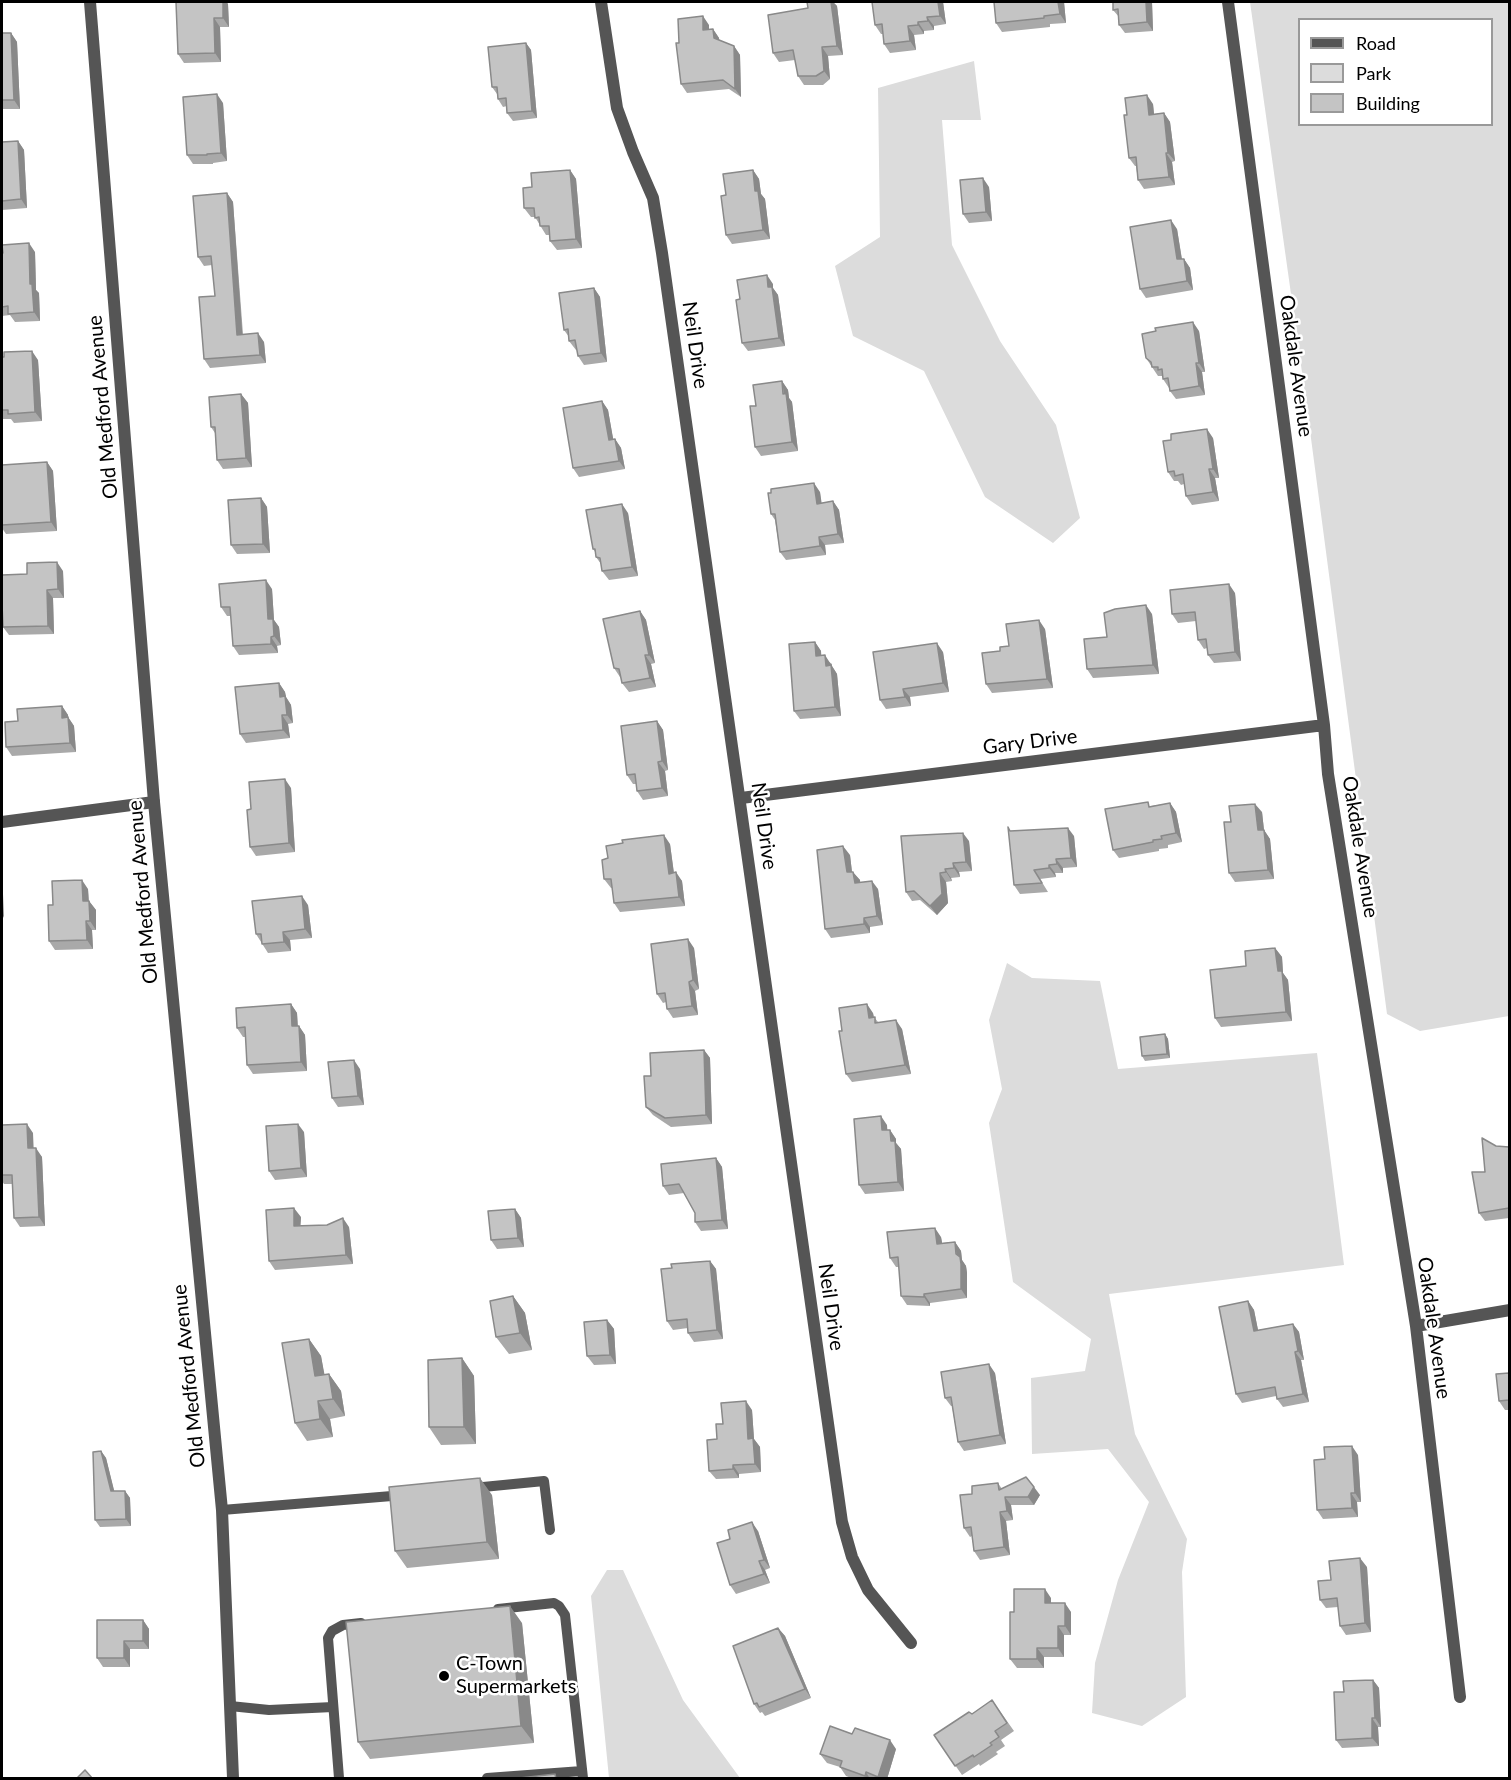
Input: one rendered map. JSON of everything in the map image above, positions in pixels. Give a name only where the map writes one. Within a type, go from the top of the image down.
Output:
[{"type":"street","name":"Old Medford Avenue","points":[[90,2],[154,802],[222,1510],[233,1779]]},
{"type":"street","name":"Neil Drive","points":[[601,2],[617,108],[653,198],[741,798],[842,1522],[852,1557],[868,1590],[911,1643]]},
{"type":"street","name":"Oakdale Avenue","points":[[1228,2],[1324,725],[1328,774],[1416,1326],[1460,1697]]},
{"type":"street","name":"Gary Drive","points":[[741,798],[1324,725]]},
{"type":"street","points":[[2,822],[154,802]]},
{"type":"street","points":[[1416,1326],[1509,1310]]},
{"type":"lane","points":[[463,1489],[544,1481],[550,1530]]},
{"type":"lane","points":[[222,1510],[416,1493]]},
{"type":"lane","points":[[484,1610],[554,1603],[560,1606],[565,1615],[583,1775],[487,1779]]},
{"type":"lane","points":[[339,1779],[328,1638],[332,1631],[343,1625],[369,1622]]},
{"type":"lane","points":[[230,1706],[269,1710],[333,1707]]},
{"type":"green space","points":[[1250,2],[1509,2],[1509,1016],[1420,1031],[1387,1014],[1307,408]]},
{"type":"green space","points":[[974,61],[981,120],[942,120],[952,245],[1000,341],[1056,425],[1080,518],[1053,543],[985,497],[924,371],[853,336],[835,266],[880,237],[878,88]]},
{"type":"green space","points":[[1007,963],[1032,978],[1100,981],[1118,1069],[1317,1053],[1344,1265],[1109,1294],[1135,1434],[1187,1539],[1182,1572],[1186,1697],[1142,1726],[1092,1713],[1095,1663],[1118,1580],[1149,1502],[1108,1449],[1032,1454],[1031,1378],[1085,1371],[1091,1339],[1013,1282],[989,1123],[1002,1089],[989,1020]]},
{"type":"green space","points":[[607,1570],[623,1570],[683,1700],[740,1778],[609,1778],[591,1596]]},
{"type":"building","points":[[176,2],[223,2],[223,18],[214,18],[215,53],[178,54]]},
{"type":"building","points":[[807,2],[831,2],[837,46],[822,47],[824,71],[816,76],[798,76],[793,50],[773,53],[768,15],[808,8]]},
{"type":"building","points":[[872,2],[938,2],[940,16],[927,17],[928,21],[908,26],[910,41],[884,44],[882,24],[875,25]]},
{"type":"building","points":[[994,2],[1058,2],[1060,14],[996,23]]},
{"type":"building","points":[[1113,2],[1146,2],[1147,22],[1119,25],[1118,9],[1113,10]]},
{"type":"building","points":[[703,16],[703,30],[713,29],[714,38],[734,46],[735,89],[723,80],[681,84],[676,43],[679,43],[678,19]]},
{"type":"building","points":[[2,33],[11,33],[14,100],[2,100]]},
{"type":"building","points":[[526,43],[532,111],[507,113],[506,98],[498,99],[497,87],[492,87],[488,47]]},
{"type":"building","points":[[217,94],[221,153],[187,155],[183,97]]},
{"type":"building","points":[[1147,95],[1149,115],[1164,113],[1169,177],[1138,180],[1136,157],[1129,158],[1124,115],[1127,115],[1125,98]]},
{"type":"building","points":[[18,141],[21,199],[2,201],[2,142]]},
{"type":"building","points":[[570,170],[576,239],[550,241],[549,226],[540,226],[539,217],[535,218],[534,208],[524,208],[523,188],[532,187],[531,173]]},
{"type":"building","points":[[753,170],[763,230],[726,235],[721,196],[726,195],[723,174]]},
{"type":"building","points":[[983,178],[986,212],[963,214],[960,180]]},
{"type":"building","points":[[227,193],[237,335],[258,333],[260,355],[204,359],[199,297],[215,296],[211,256],[198,257],[193,196]]},
{"type":"building","points":[[1171,220],[1177,259],[1184,259],[1187,281],[1140,289],[1130,227]]},
{"type":"building","points":[[29,243],[30,284],[32,284],[34,312],[8,314],[8,306],[2,307],[2,245]]},
{"type":"building","points":[[767,275],[768,287],[772,287],[779,338],[742,343],[736,300],[740,299],[737,280]]},
{"type":"building","points":[[594,288],[601,353],[578,356],[575,340],[569,341],[568,329],[564,330],[559,293]]},
{"type":"building","points":[[1193,322],[1199,363],[1196,363],[1199,386],[1170,391],[1168,378],[1163,379],[1162,369],[1152,367],[1151,362],[1146,358],[1142,334],[1156,331],[1155,328]]},
{"type":"building","points":[[32,351],[35,412],[8,414],[8,410],[2,410],[2,357],[4,357],[4,352]]},
{"type":"building","points":[[782,381],[783,394],[786,393],[792,442],[755,447],[750,406],[756,406],[753,385]]},
{"type":"building","points":[[241,394],[246,458],[217,460],[215,427],[211,427],[209,397]]},
{"type":"building","points":[[602,401],[609,440],[615,439],[619,461],[573,468],[563,408]]},
{"type":"building","points":[[1207,429],[1213,469],[1209,469],[1213,492],[1186,496],[1183,474],[1175,476],[1174,471],[1168,472],[1163,441],[1171,440],[1171,434]]},
{"type":"building","points":[[47,462],[51,522],[2,525],[2,465]]},
{"type":"building","points":[[814,483],[817,504],[833,501],[838,534],[819,537],[820,546],[780,552],[775,514],[771,514],[768,493],[771,493],[771,489]]},
{"type":"building","points":[[261,498],[263,544],[231,545],[228,500]]},
{"type":"building","points":[[622,504],[632,567],[602,571],[600,558],[596,557],[595,549],[593,549],[586,510]]},
{"type":"building","points":[[57,562],[58,589],[47,590],[48,626],[3,627],[2,575],[27,574],[27,563]]},
{"type":"building","points":[[266,580],[268,619],[273,619],[274,636],[271,637],[271,644],[233,646],[230,607],[221,607],[219,584]]},
{"type":"building","points":[[1229,584],[1235,652],[1208,655],[1206,639],[1198,640],[1195,612],[1172,614],[1170,590]]},
{"type":"building","points":[[1146,605],[1153,665],[1087,669],[1084,639],[1107,637],[1104,613],[1115,609]]},
{"type":"building","points":[[640,611],[649,655],[645,655],[650,678],[622,683],[619,669],[614,668],[603,619]]},
{"type":"building","points":[[1039,620],[1047,679],[986,684],[982,653],[1000,651],[1000,647],[1009,646],[1006,624]]},
{"type":"building","points":[[815,642],[816,656],[825,655],[826,666],[831,665],[835,707],[794,711],[789,644]]},
{"type":"building","points":[[937,643],[943,683],[903,689],[905,697],[880,700],[873,652]]},
{"type":"building","points":[[279,683],[280,697],[285,696],[287,715],[282,715],[283,730],[240,734],[235,687]]},
{"type":"building","points":[[62,706],[62,718],[68,717],[70,743],[6,747],[5,722],[18,721],[17,709]]},
{"type":"building","points":[[657,721],[662,761],[658,762],[662,788],[637,791],[635,774],[627,775],[621,726]]},
{"type":"building","points":[[285,779],[289,843],[250,847],[247,810],[251,809],[249,782]]},
{"type":"building","points":[[1148,802],[1149,807],[1170,803],[1176,833],[1161,836],[1162,839],[1153,840],[1153,842],[1113,850],[1105,809]]},
{"type":"building","points":[[1255,804],[1258,830],[1264,830],[1268,870],[1229,873],[1224,822],[1231,822],[1229,806]]},
{"type":"building","points":[[1008,827],[1010,831],[1068,828],[1071,858],[1056,859],[1057,864],[1049,865],[1049,868],[1034,870],[1042,883],[1014,885]]},
{"type":"building","points":[[963,833],[966,862],[953,863],[954,868],[945,869],[946,872],[940,873],[942,894],[930,906],[914,891],[906,892],[901,836]]},
{"type":"building","points":[[664,835],[669,874],[676,872],[679,897],[614,903],[611,879],[604,879],[602,860],[608,858],[606,846],[623,843],[622,840]]},
{"type":"building","points":[[843,846],[847,872],[853,872],[855,883],[872,881],[877,916],[864,918],[864,924],[825,929],[817,850]]},
{"type":"building","points":[[82,880],[83,901],[89,901],[90,921],[86,921],[87,940],[49,941],[48,905],[53,905],[52,881]]},
{"type":"building","points":[[302,896],[305,929],[283,932],[284,942],[262,944],[261,934],[256,934],[252,901]]},
{"type":"building","points":[[688,939],[693,980],[689,982],[692,1006],[667,1009],[665,993],[657,994],[651,944]]},
{"type":"building","points":[[1275,948],[1278,971],[1282,971],[1286,1012],[1215,1018],[1210,970],[1246,966],[1245,951]]},
{"type":"building","points":[[291,1004],[292,1026],[299,1026],[301,1062],[247,1065],[245,1027],[237,1028],[236,1008]]},
{"type":"building","points":[[867,1004],[869,1018],[875,1017],[875,1023],[896,1020],[905,1065],[846,1074],[839,1031],[842,1031],[839,1008]]},
{"type":"building","points":[[1165,1034],[1167,1054],[1142,1056],[1140,1037]]},
{"type":"building","points":[[704,1050],[706,1115],[665,1118],[646,1107],[644,1076],[651,1076],[650,1053]]},
{"type":"building","points":[[354,1060],[358,1096],[332,1098],[328,1062]]},
{"type":"building","points":[[881,1116],[882,1130],[890,1130],[891,1141],[895,1141],[898,1182],[859,1185],[854,1119]]},
{"type":"building","points":[[27,1124],[28,1148],[36,1148],[39,1217],[14,1218],[12,1175],[2,1175],[2,1125]]},
{"type":"building","points":[[298,1124],[301,1168],[269,1171],[266,1126]]},
{"type":"building","points":[[1482,1138],[1496,1146],[1509,1147],[1509,1208],[1479,1213],[1472,1172],[1485,1172]]},
{"type":"building","points":[[716,1158],[722,1220],[695,1222],[695,1213],[679,1184],[663,1186],[661,1164]]},
{"type":"building","points":[[294,1208],[294,1226],[327,1225],[343,1218],[346,1255],[269,1261],[266,1210]]},
{"type":"building","points":[[515,1209],[518,1238],[491,1240],[488,1211]]},
{"type":"building","points":[[935,1228],[937,1244],[955,1242],[956,1254],[960,1257],[961,1264],[961,1289],[924,1294],[924,1297],[901,1296],[898,1257],[890,1258],[887,1232]]},
{"type":"building","points":[[710,1261],[717,1330],[688,1333],[687,1319],[667,1321],[661,1269],[672,1268],[671,1264]]},
{"type":"building","points":[[513,1296],[520,1333],[496,1337],[490,1301]]},
{"type":"building","points":[[1248,1301],[1254,1331],[1293,1324],[1298,1351],[1295,1352],[1303,1394],[1277,1399],[1275,1387],[1236,1394],[1219,1307]]},
{"type":"building","points":[[607,1320],[610,1355],[587,1356],[584,1322]]},
{"type":"building","points":[[309,1339],[315,1376],[329,1374],[333,1399],[318,1401],[320,1419],[295,1423],[282,1343]]},
{"type":"building","points":[[462,1358],[464,1427],[429,1427],[428,1360]]},
{"type":"building","points":[[989,1364],[1000,1435],[958,1442],[951,1397],[945,1398],[941,1372]]},
{"type":"building","points":[[1509,1373],[1509,1400],[1499,1401],[1496,1374]]},
{"type":"building","points":[[746,1401],[748,1439],[753,1438],[755,1464],[733,1465],[733,1469],[709,1471],[707,1440],[717,1439],[716,1424],[723,1424],[721,1403]]},
{"type":"building","points":[[1352,1446],[1355,1493],[1351,1493],[1352,1508],[1317,1510],[1314,1460],[1325,1459],[1324,1447]]},
{"type":"building","points":[[101,1451],[111,1491],[125,1491],[126,1519],[95,1520],[93,1452]]},
{"type":"building","points":[[1026,1477],[1034,1487],[1028,1497],[1005,1497],[1007,1511],[1000,1512],[1004,1547],[974,1551],[971,1527],[964,1528],[960,1495],[972,1494],[972,1486],[998,1483],[999,1490]]},
{"type":"building","points":[[480,1478],[487,1542],[395,1551],[389,1487]]},
{"type":"building","points":[[752,1522],[764,1560],[759,1561],[764,1574],[730,1585],[717,1543],[730,1539],[728,1530]]},
{"type":"building","points":[[1360,1558],[1365,1623],[1340,1626],[1337,1598],[1320,1600],[1318,1581],[1331,1580],[1329,1561]]},
{"type":"building","points":[[1014,1589],[1045,1589],[1045,1603],[1065,1603],[1065,1626],[1058,1626],[1058,1648],[1037,1648],[1037,1659],[1010,1659],[1010,1612],[1014,1612]]},
{"type":"building","name":"C‑Town Supermarkets","points":[[510,1606],[521,1726],[358,1742],[346,1622]]},
{"type":"building","points":[[97,1620],[143,1620],[143,1641],[124,1641],[124,1658],[97,1658]]},
{"type":"building","points":[[778,1628],[805,1689],[759,1707],[757,1703],[754,1704],[733,1646]]},
{"type":"building","points":[[1373,1680],[1375,1718],[1372,1718],[1372,1738],[1336,1740],[1334,1692],[1344,1692],[1343,1681]]},
{"type":"building","points":[[992,1700],[1007,1723],[995,1731],[999,1737],[990,1743],[992,1745],[955,1766],[934,1735]]},
{"type":"building","points":[[830,1726],[852,1734],[855,1728],[890,1740],[878,1777],[866,1772],[865,1776],[840,1767],[842,1761],[820,1754]]},
{"type":"building","points":[[85,1770],[93,1779],[76,1779]]},
{"type":"building","points":[[555,1774],[556,1779],[511,1779]]},
{"type":"place","name":"C‑Town Supermarkets","points":[[444,1676]]}]
